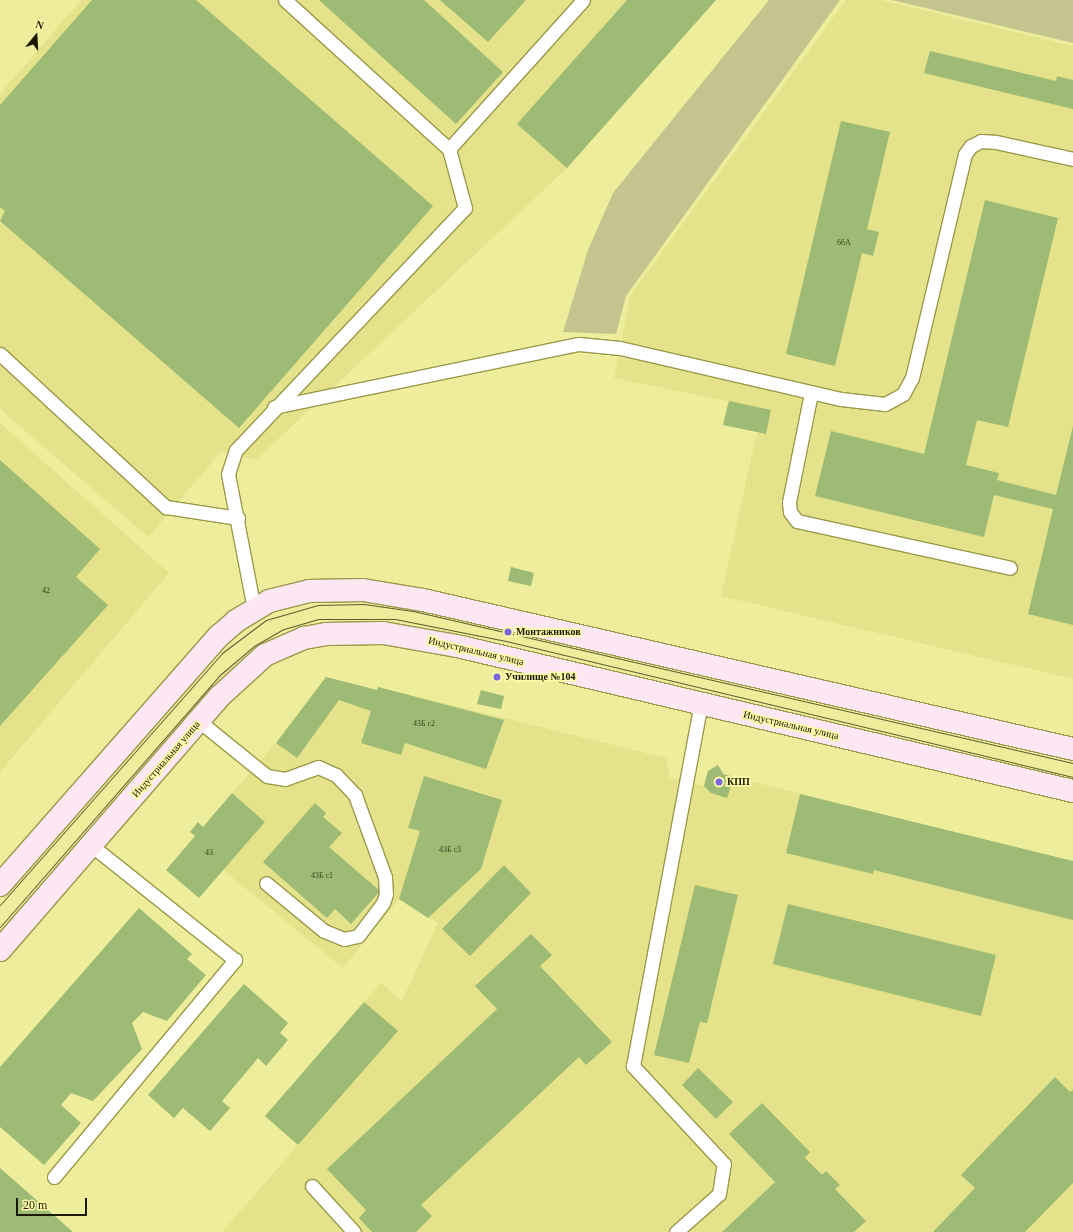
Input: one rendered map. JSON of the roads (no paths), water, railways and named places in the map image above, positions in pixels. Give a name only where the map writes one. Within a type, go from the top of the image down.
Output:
[{"type":"main road","points":[[0,885],[219,636],[254,609],[287,595],[309,591],[348,589],[392,594],[1073,749]]},
{"type":"main road","name":"Индустриальная улица","points":[[0,950],[219,697],[265,655],[304,638],[351,632],[418,638],[1073,790]]},
{"type":"lane","points":[[254,609],[238,518],[228,474],[231,461],[246,436],[465,208],[449,149],[286,0]]},
{"type":"lane","points":[[449,149],[583,0]]},
{"type":"lane","points":[[274,407],[579,344],[620,348],[864,404],[885,404],[903,394],[912,378],[966,154],[971,146],[981,141],[996,142],[1073,159]]},
{"type":"lane","points":[[0,354],[166,507],[238,518]]},
{"type":"lane","points":[[811,393],[789,502],[790,512],[797,522],[1010,568]]},
{"type":"lane","points":[[676,1232],[719,1194],[724,1164],[632,1066],[700,703]]},
{"type":"lane","points":[[198,721],[267,776],[285,778],[318,767],[336,774],[355,795],[385,877],[386,894],[383,903],[358,936],[344,939],[324,931],[266,883]]},
{"type":"lane","points":[[54,1177],[235,960],[91,845]]},
{"type":"lane","points":[[312,1186],[354,1232]]},
{"type":"tram line","points":[[0,905],[222,653],[266,620],[318,605],[364,604],[413,611],[1073,763]]},
{"type":"tram line","points":[[0,927],[221,674],[254,646],[284,629],[318,619],[395,619],[506,641],[1073,777]]},
{"type":"place","name":"Монтажников","points":[[508,632]]},
{"type":"place","name":"Училище №104","points":[[497,677]]},
{"type":"place","name":"КПП","points":[[719,782]]}]
